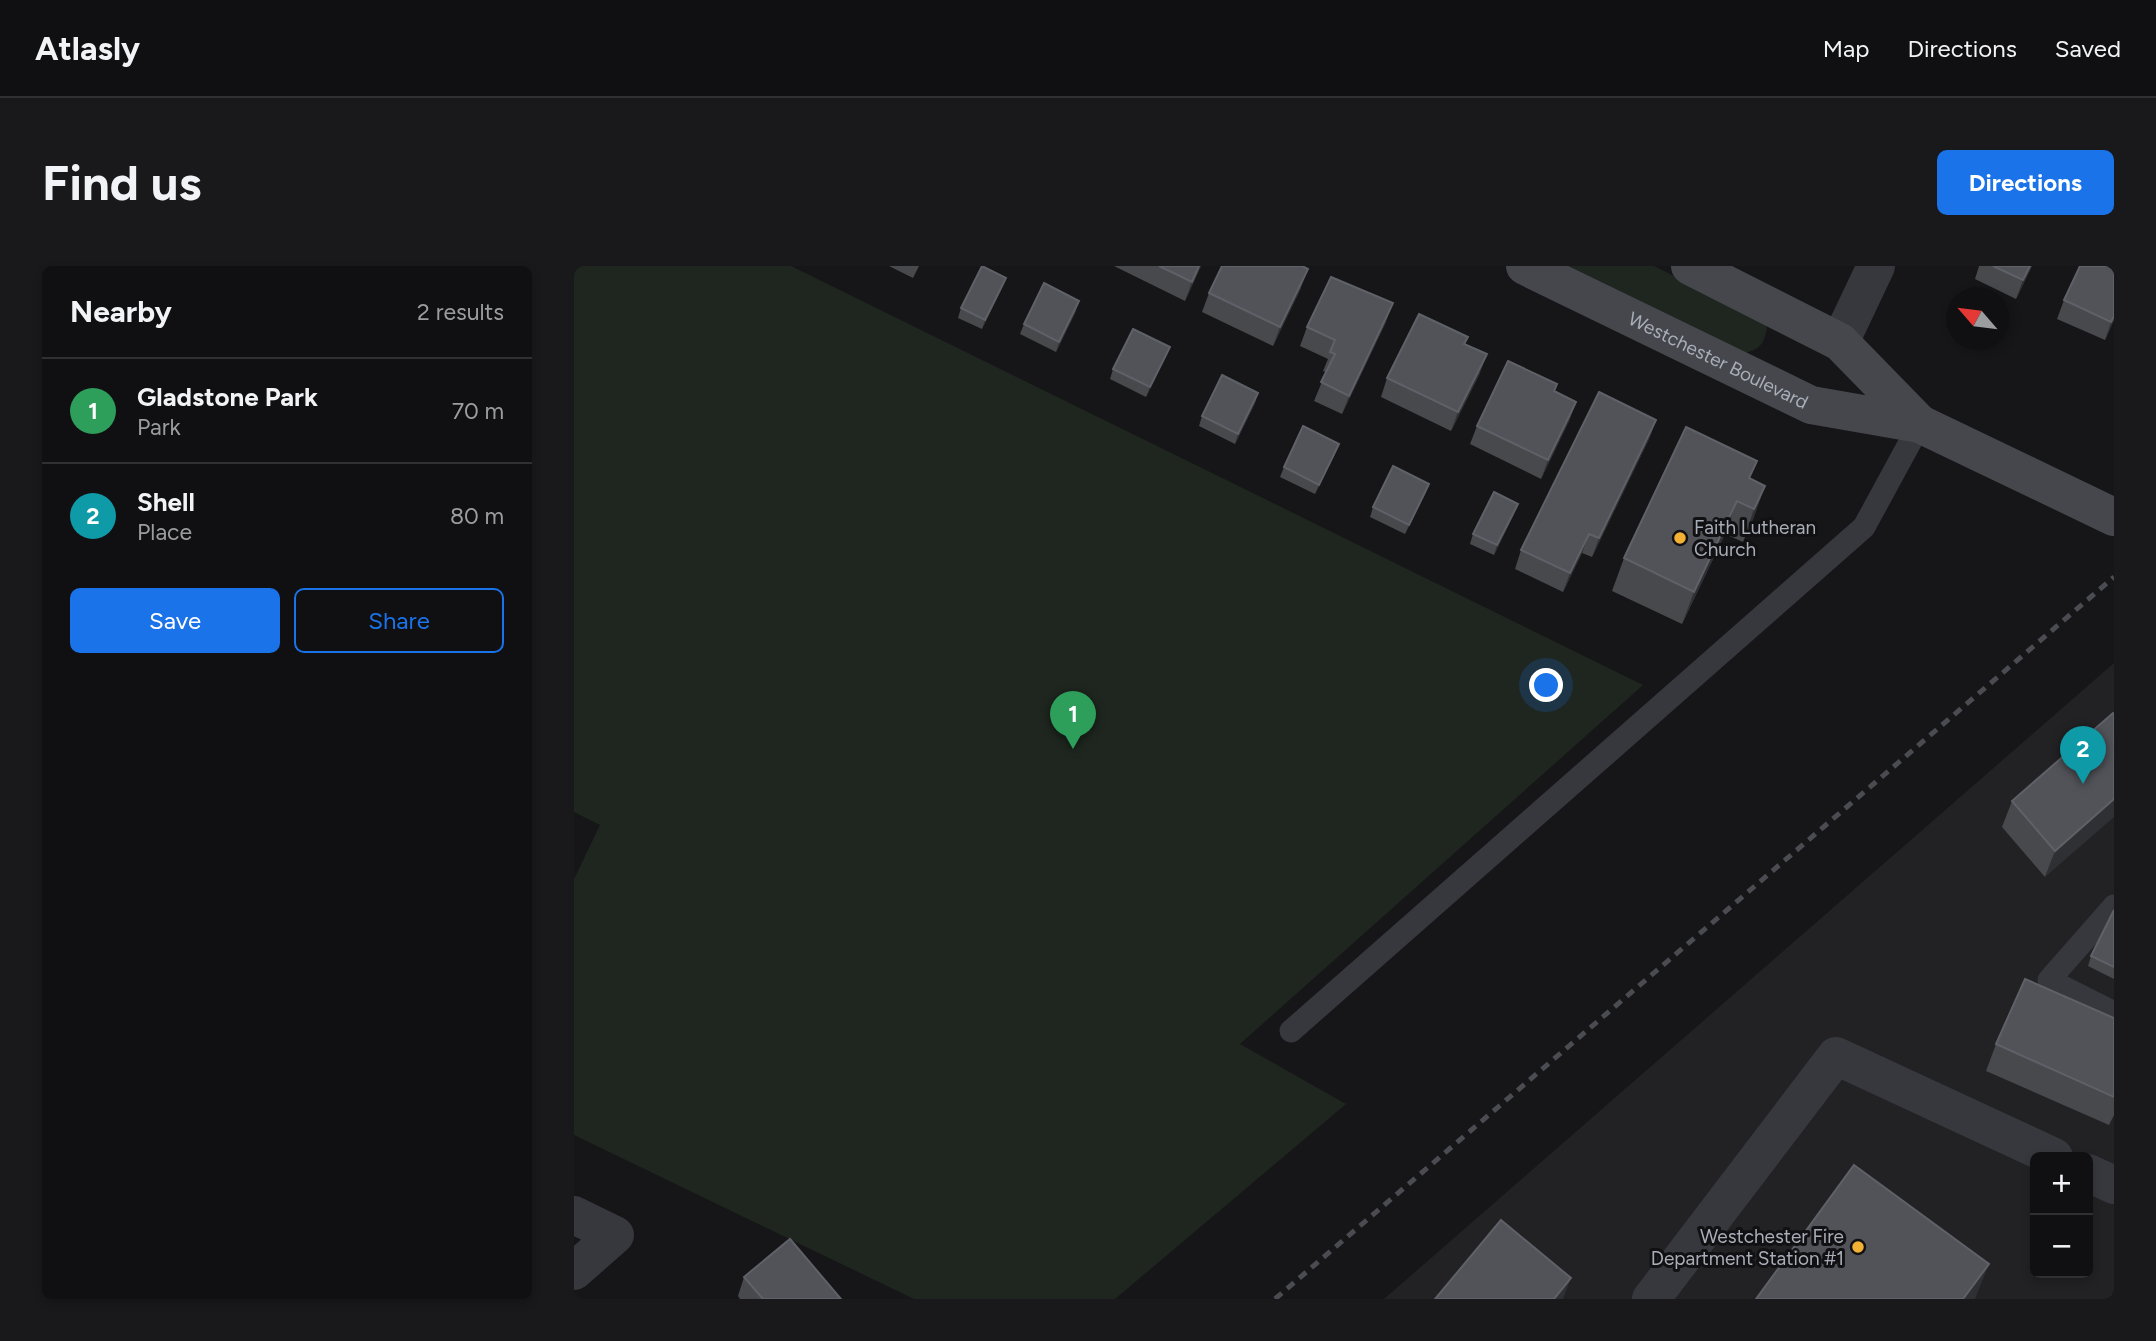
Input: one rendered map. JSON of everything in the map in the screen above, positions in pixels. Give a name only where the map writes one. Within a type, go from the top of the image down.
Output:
[{"type":"street","name":"Westchester Boulevard","points":[[1525,266],[1811,405],[1920,424],[2114,517]]},
{"type":"street","name":"Westchester Boulevard","points":[[1690,266],[1840,342],[1920,424]]},
{"type":"street","points":[[1840,342],[1876,266]]},
{"type":"street","points":[[1651,1299],[1836,1056],[2043,1152]]},
{"type":"street","points":[[2093,1175],[2114,1185]]},
{"type":"street","points":[[574,1215],[615,1235],[574,1271]]},
{"type":"lane","points":[[1291,1031],[1864,527],[1920,424]]},
{"type":"lane","points":[[2114,906],[2049,980],[2114,1013]]},
{"type":"shaded area","points":[[574,266],[791,266],[1643,685],[1240,1044],[1346,1104],[1115,1299],[914,1299],[574,1135],[574,879],[600,825],[574,812]]},
{"type":"shaded area","points":[[1569,266],[1654,266],[1759,318],[1767,327],[1765,337],[1758,347],[1745,353]]},
{"type":"shaded area","points":[[2114,663],[2114,1299],[1384,1299]]},
{"type":"building","points":[[982,266],[1006,278],[985,320],[961,308]]},
{"type":"building","points":[[1159,266],[1199,266],[1192,282]]},
{"type":"building","points":[[1222,266],[1302,266],[1308,269],[1280,327],[1209,293]]},
{"type":"building","points":[[1993,266],[2030,266],[2023,280]]},
{"type":"building","points":[[2080,266],[2114,266],[2114,316],[2111,322],[2064,300]]},
{"type":"building","points":[[1331,277],[1393,303],[1349,396],[1321,382],[1335,354],[1330,352],[1335,340],[1307,327]]},
{"type":"building","points":[[1044,283],[1079,301],[1059,342],[1024,324]]},
{"type":"building","points":[[1419,314],[1468,337],[1464,344],[1487,354],[1458,412],[1387,378]]},
{"type":"building","points":[[1133,329],[1170,347],[1150,387],[1113,369]]},
{"type":"building","points":[[1508,361],[1557,384],[1554,391],[1576,402],[1548,460],[1477,426]]},
{"type":"building","points":[[1222,375],[1258,393],[1238,434],[1202,416]]},
{"type":"building","points":[[1599,392],[1656,420],[1599,538],[1589,534],[1570,573],[1521,550]]},
{"type":"building","points":[[1303,426],[1339,444],[1319,485],[1284,467]]},
{"type":"building","name":"Faith Lutheran Church","points":[[1686,427],[1757,461],[1749,478],[1765,486],[1754,509],[1737,501],[1694,592],[1624,558]]},
{"type":"building","points":[[1393,466],[1429,484],[1409,525],[1373,507]]},
{"type":"building","points":[[1494,492],[1518,504],[1497,545],[1473,534]]},
{"type":"building","points":[[2113,713],[2114,799],[2055,851],[2012,801]]},
{"type":"building","points":[[2114,910],[2114,967],[2091,956]]},
{"type":"building","points":[[2025,979],[2114,1018],[2114,1097],[1996,1044]]},
{"type":"building","name":"Westchester Fire Department Station #1","points":[[1854,1165],[1989,1264],[1963,1299],[1756,1299]]},
{"type":"building","points":[[1501,1220],[1571,1278],[1554,1299],[1435,1299]]},
{"type":"building","points":[[790,1239],[841,1299],[763,1299],[744,1277]]},
{"type":"railway","points":[[1275,1299],[2114,577]]},
{"type":"place","name":"Faith Lutheran Church","points":[[1680,538]]},
{"type":"place","name":"Gladstone Park","points":[[1073,749]]},
{"type":"place","name":"Shell","points":[[2083,784]]},
{"type":"place","name":"Westchester Fire Department Station #1","points":[[1858,1247]]}]
